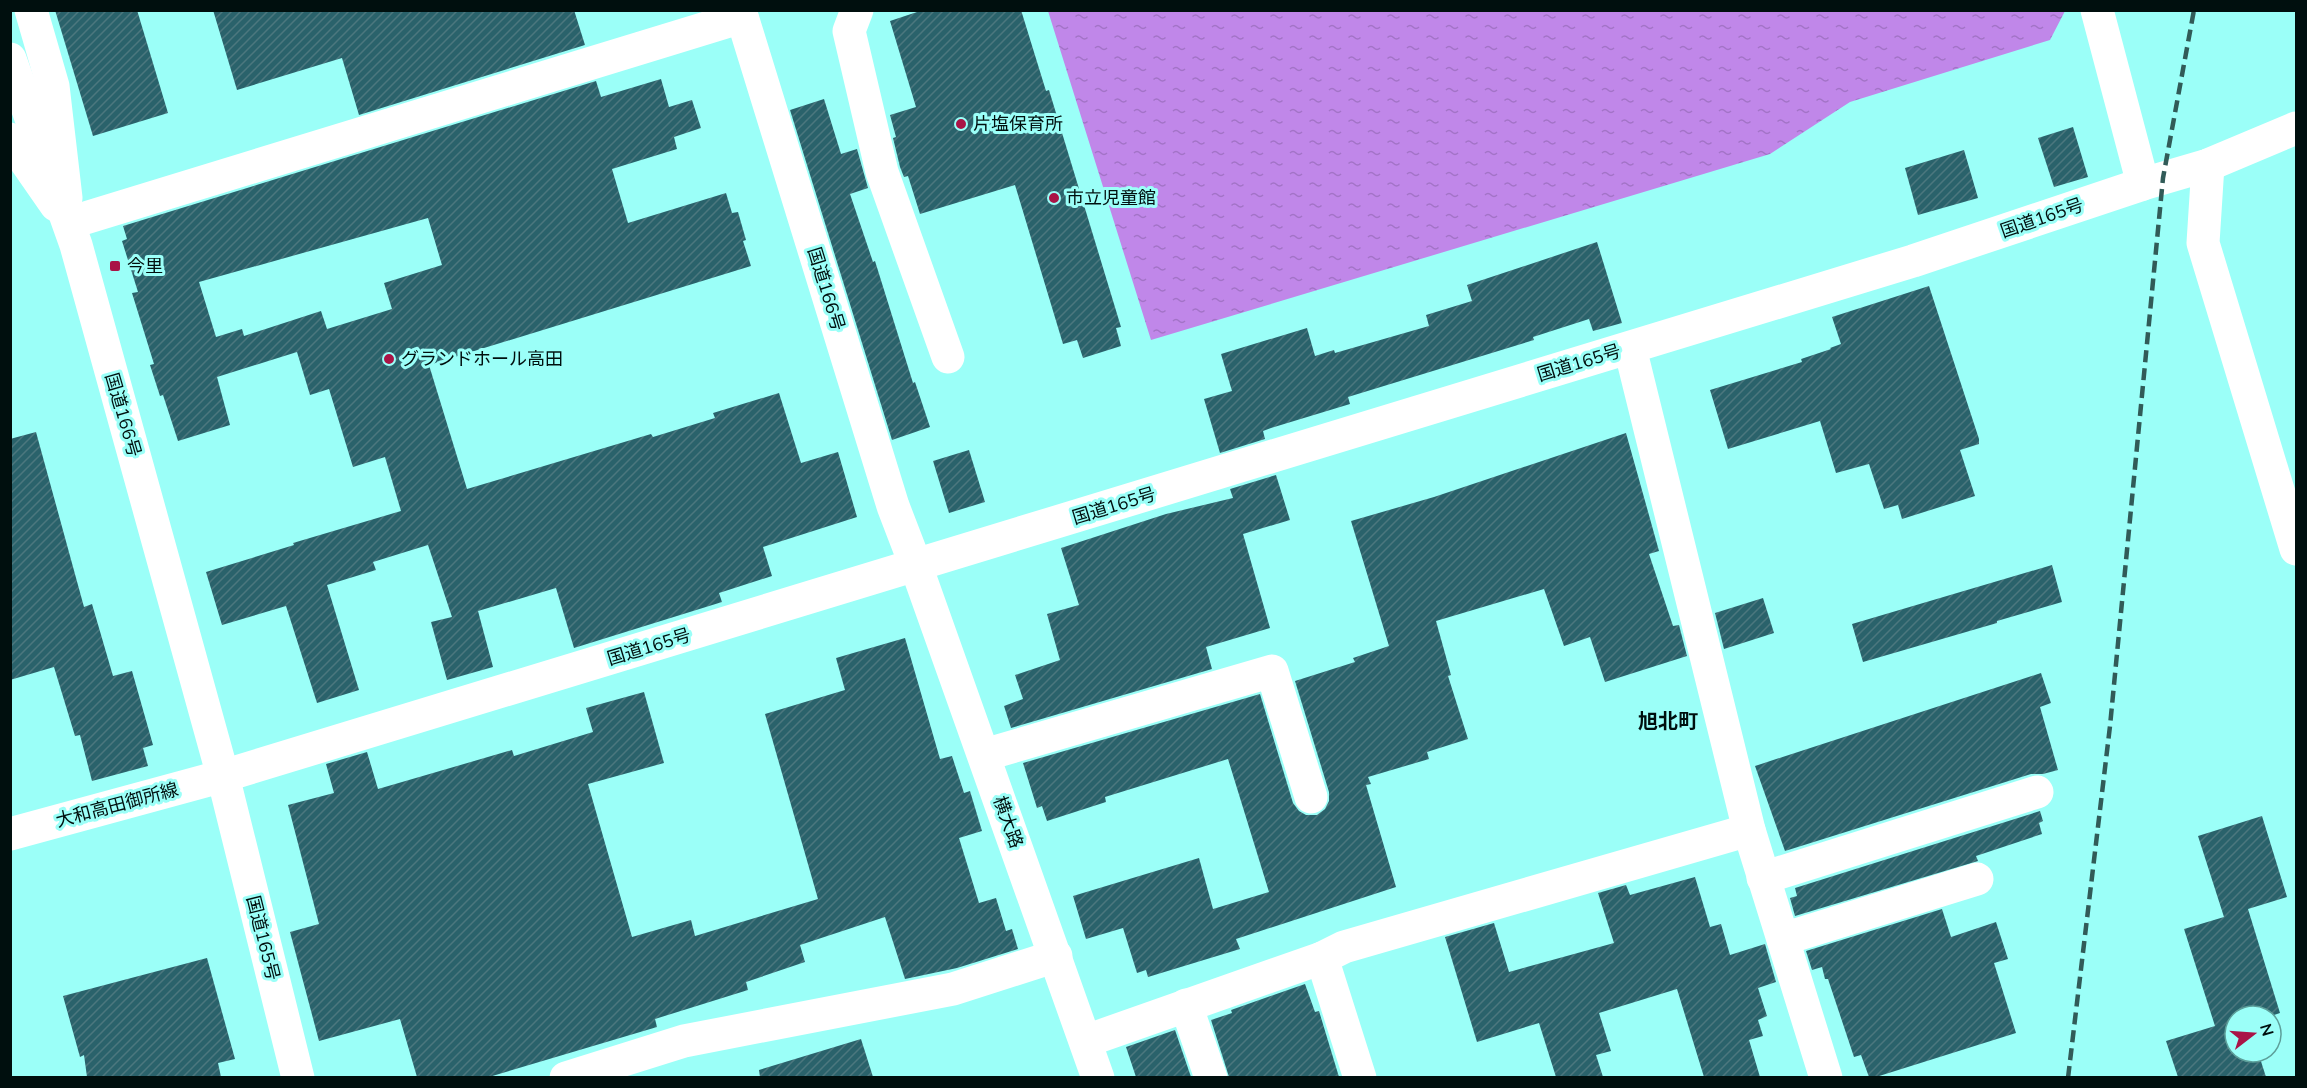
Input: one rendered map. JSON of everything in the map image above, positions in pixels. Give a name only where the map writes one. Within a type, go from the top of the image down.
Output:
[{"type":"main road","points":[[31,10],[53,86],[69,224]]},
{"type":"main road","points":[[856,10],[849,31],[882,172],[948,357]]},
{"type":"main road","points":[[2097,10],[2143,184]]},
{"type":"main road","points":[[69,224],[741,14]]},
{"type":"main road","name":"国道166号","points":[[741,14],[892,506],[916,566]]},
{"type":"main road","name":"国道166号","points":[[10,59],[69,224],[223,776]]},
{"type":"main road","name":"国道165号","points":[[298,1077],[223,776],[1913,261],[2143,184],[2208,165],[2296,128]]},
{"type":"main road","points":[[10,139],[69,224]]},
{"type":"main road","points":[[2208,165],[2203,243],[2296,549]]},
{"type":"main road","points":[[1630,348],[1749,830],[1826,1077]]},
{"type":"main road","name":"横大路","points":[[916,566],[1098,1077]]},
{"type":"main road","points":[[984,755],[1272,671],[1311,797]]},
{"type":"main road","name":"大和高田御所線","points":[[10,834],[223,776]]},
{"type":"main road","points":[[1763,878],[2037,792]]},
{"type":"main road","points":[[1086,1041],[1322,958],[1344,947],[1749,830]]},
{"type":"main road","points":[[1783,939],[1977,879]]},
{"type":"main road","points":[[566,1077],[684,1041],[953,989],[1056,956]]},
{"type":"main road","points":[[1322,958],[1360,1077]]},
{"type":"main road","points":[[1186,1005],[1210,1077]]},
{"type":"water","points":[[1048,10],[2065,11],[2050,40],[1850,102],[1770,154],[1151,340]]},
{"type":"building","points":[[55,10],[137,10],[168,113],[93,136]]},
{"type":"building","points":[[213,10],[574,10],[585,45],[359,115],[342,58],[237,90]]},
{"type":"building","points":[[923,10],[1021,10],[1046,91],[1049,90],[1121,327],[1116,328],[1121,346],[1083,358],[1077,340],[1063,344],[1015,185],[920,214],[908,176],[904,177],[900,167],[893,138],[896,137],[890,115],[916,107],[890,21]]},
{"type":"building","points":[[661,79],[669,107],[692,100],[701,128],[674,137],[677,149],[612,169],[628,223],[726,193],[732,213],[738,212],[746,240],[743,241],[751,266],[429,365],[467,489],[651,434],[653,437],[715,418],[713,413],[779,393],[801,463],[838,452],[857,517],[763,547],[772,576],[719,593],[722,602],[574,648],[556,588],[478,611],[493,667],[447,680],[431,622],[452,617],[428,545],[373,562],[376,570],[327,585],[359,690],[317,703],[286,606],[222,625],[206,572],[401,511],[385,457],[353,467],[329,389],[310,395],[297,352],[217,377],[230,425],[178,441],[163,395],[160,396],[150,365],[154,364],[132,293],[138,292],[122,241],[127,239],[123,226],[596,81],[601,97]],"holes":[[[428,218],[442,265],[384,283],[392,309],[327,329],[321,311],[244,336],[242,329],[216,337],[199,282]]]},
{"type":"building","points":[[824,99],[841,154],[857,149],[868,188],[850,194],[873,262],[875,261],[913,383],[915,382],[930,427],[892,440],[790,110]]},
{"type":"building","points":[[2073,127],[2088,177],[2054,187],[2038,138]]},
{"type":"building","points":[[1964,150],[1978,198],[1918,215],[1905,168]]},
{"type":"building","points":[[1597,242],[1622,323],[1593,331],[1589,319],[1533,337],[1534,340],[1348,397],[1350,404],[1263,431],[1265,439],[1220,453],[1204,399],[1232,391],[1221,354],[1307,328],[1315,356],[1334,350],[1335,353],[1429,326],[1426,315],[1472,301],[1467,285]]},
{"type":"building","points":[[1929,286],[1979,439],[1979,444],[1960,450],[1975,496],[1902,519],[1898,505],[1884,509],[1869,464],[1836,473],[1820,421],[1728,449],[1710,390],[1802,362],[1801,359],[1831,349],[1841,344],[1832,317]]},
{"type":"building","points":[[36,432],[84,607],[92,604],[113,676],[132,671],[153,745],[143,748],[148,766],[92,781],[80,735],[75,736],[54,667],[10,680],[10,439]]},
{"type":"building","points":[[1626,433],[1659,551],[1649,554],[1673,626],[1679,625],[1687,656],[1605,682],[1590,637],[1564,646],[1544,589],[1436,621],[1451,675],[1448,676],[1468,739],[1427,752],[1429,759],[1368,777],[1371,784],[1366,785],[1396,887],[1236,939],[1240,949],[1148,977],[1146,970],[1137,973],[1123,928],[1086,939],[1073,896],[1199,858],[1213,909],[1269,892],[1228,759],[1105,797],[1106,802],[1047,821],[1042,806],[1037,808],[1023,763],[1260,694],[1293,803],[1299,811],[1306,815],[1317,815],[1325,809],[1329,801],[1329,792],[1295,681],[1355,662],[1353,658],[1389,646],[1351,521],[1434,497]]},
{"type":"building","points":[[969,450],[985,502],[949,513],[933,461]]},
{"type":"building","points":[[1276,475],[1290,520],[1243,534],[1270,628],[1206,647],[1212,669],[1011,728],[1004,706],[1023,699],[1015,675],[1060,660],[1047,614],[1079,605],[1061,548],[1166,514],[1233,498],[1230,489]]},
{"type":"building","points":[[2052,565],[2062,602],[1863,662],[1852,624]]},
{"type":"building","points":[[1763,598],[1774,633],[1724,649],[1715,613]]},
{"type":"building","points":[[905,638],[940,759],[952,756],[964,793],[970,791],[982,831],[959,838],[979,903],[996,898],[1006,931],[1012,929],[1018,949],[957,968],[905,979],[885,917],[800,945],[805,962],[746,982],[748,990],[655,1019],[657,1027],[489,1077],[417,1077],[400,1019],[319,1041],[290,932],[319,924],[288,805],[334,793],[326,764],[367,752],[378,789],[512,750],[514,756],[593,732],[586,708],[644,692],[664,763],[588,784],[632,937],[691,920],[695,936],[818,899],[765,714],[845,690],[836,658]]},
{"type":"building","points":[[2041,673],[2051,703],[2040,707],[2058,770],[2031,774],[1785,851],[1755,766]]},
{"type":"building","points":[[2040,811],[2043,821],[2039,823],[2042,834],[1976,856],[1978,861],[1795,916],[1790,898],[1797,896],[1795,888]]},
{"type":"building","points":[[2262,816],[2287,897],[2248,909],[2277,1004],[2223,1004],[2223,1064],[2262,1064],[2266,1077],[2178,1077],[2166,1041],[2215,1026],[2184,929],[2224,917],[2198,836]]},
{"type":"building","points":[[1695,877],[1710,927],[1721,924],[1730,955],[1765,944],[1776,982],[1758,988],[1767,1016],[1758,1020],[1763,1036],[1749,1040],[1760,1077],[1704,1077],[1677,989],[1599,1013],[1611,1051],[1596,1055],[1603,1077],[1556,1077],[1539,1023],[1477,1042],[1445,937],[1494,923],[1509,972],[1614,943],[1598,893],[1626,885],[1630,895]]},
{"type":"building","points":[[1942,909],[1951,937],[1996,922],[2008,959],[1994,963],[2016,1033],[1876,1077],[1869,1077],[1861,1055],[1854,1057],[1822,967],[1812,970],[1806,951]]},
{"type":"building","points":[[207,958],[235,1059],[218,1063],[221,1077],[87,1077],[84,1055],[80,1057],[63,996]]},
{"type":"building","points":[[1305,984],[1315,1012],[1319,1011],[1339,1077],[1229,1077],[1211,1020],[1232,1013],[1231,1010]]},
{"type":"building","points":[[1175,1030],[1191,1077],[1136,1077],[1126,1047]]},
{"type":"building","points":[[861,1039],[873,1077],[760,1077],[759,1070]]},
{"type":"railway","points":[[2068,1078],[2110,726],[2163,178],[2194,10]]},
{"type":"place","name":"片塩保育所","points":[[961,124]]},
{"type":"place","name":"市立児童館","points":[[1054,198]]},
{"type":"place","name":"今里","points":[[115,266]]},
{"type":"place","name":"グランドホール高田","points":[[389,359]]},
{"type":"district","name":"旭北町","points":[[1668,721]]}]
